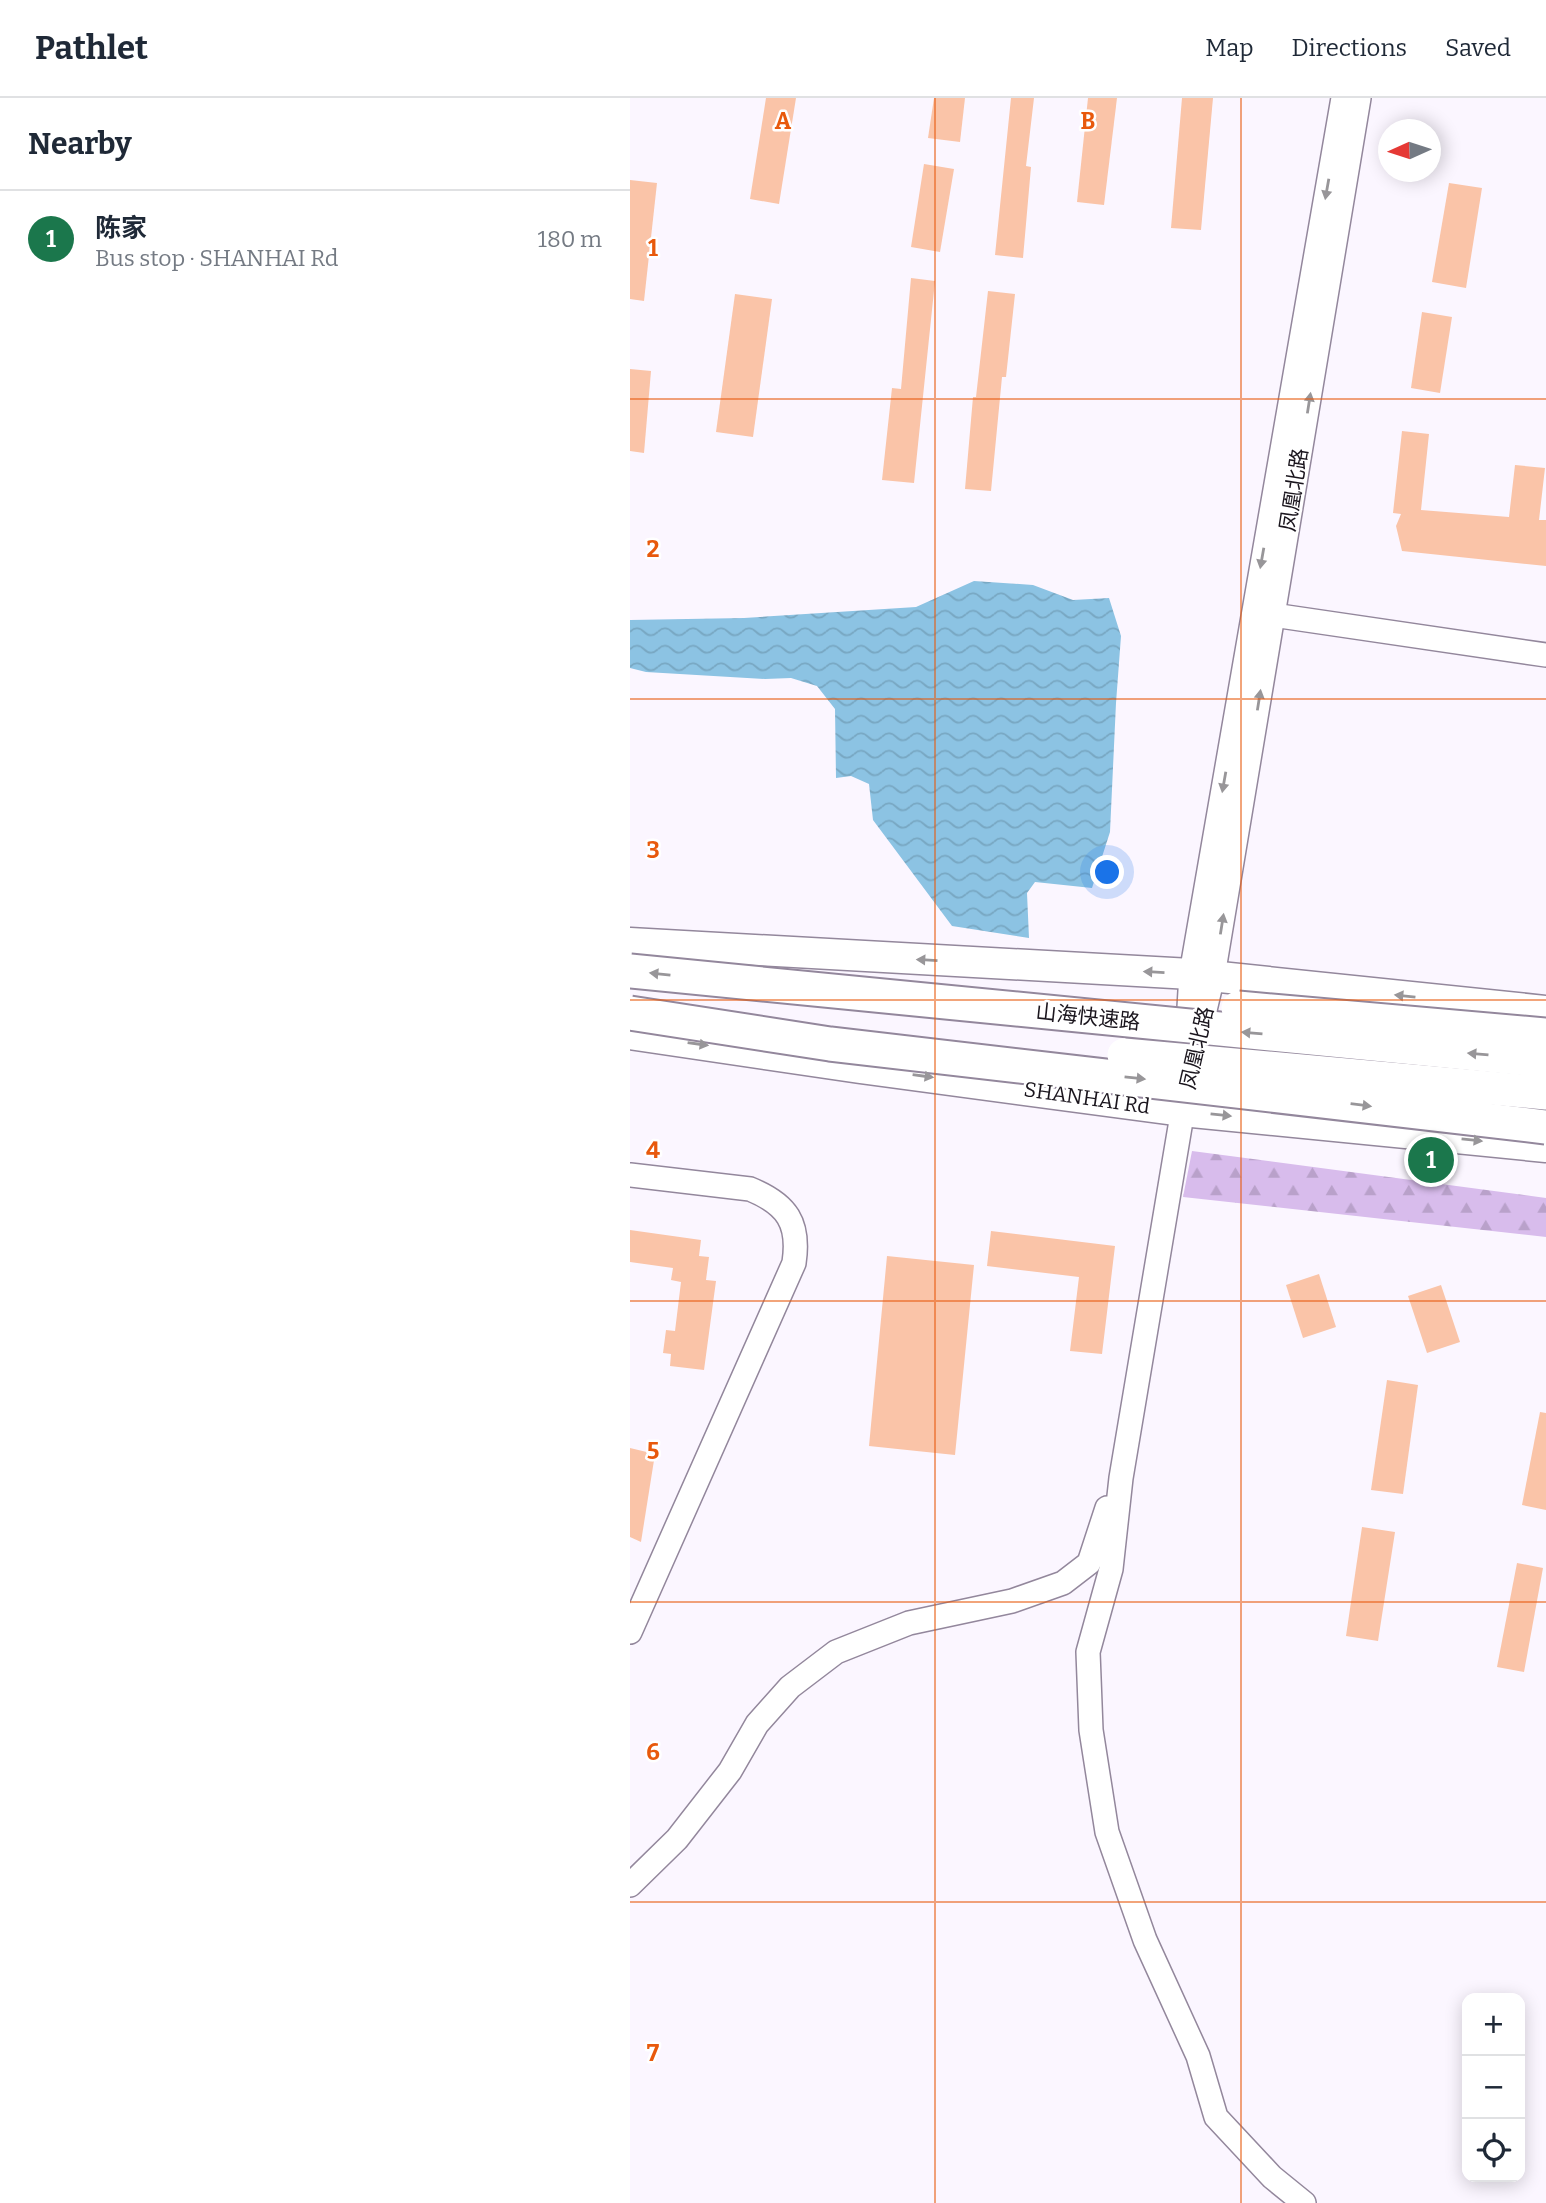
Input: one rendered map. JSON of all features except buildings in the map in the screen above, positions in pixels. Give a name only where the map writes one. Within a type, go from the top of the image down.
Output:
[{"type":"highway","name":"山海快速路","points":[[630,971],[1546,1061]]},
{"type":"highway","points":[[756,984],[967,984],[1546,1035]]},
{"type":"highway","name":"山海快速路","points":[[630,1006],[931,1037],[1546,1093]]},
{"type":"highway","points":[[630,1013],[830,1044],[1546,1127]]},
{"type":"main road","points":[[630,943],[1202,975],[1546,1011]]},
{"type":"main road","name":"SHANHAI Rd","points":[[630,1034],[1182,1111],[1546,1147]]},
{"type":"street","name":"凤凰北路","points":[[1139,1368],[1343,98]]},
{"type":"street","name":"凤凰北路","points":[[1202,975],[1273,615],[1359,98]]},
{"type":"street","points":[[1273,615],[1546,655]]},
{"type":"street","points":[[630,1175],[751,1189],[775,1201],[787,1212],[793,1224],[797,1244],[794,1263],[630,1632]]},
{"type":"street","points":[[630,1885],[677,1839],[730,1772],[757,1724],[790,1687],[836,1652],[909,1623],[1013,1601],[1063,1583],[1089,1563],[1106,1513],[1117,1440],[1139,1368]]},
{"type":"street","points":[[1139,1368],[1121,1478],[1111,1569],[1088,1652],[1091,1730],[1107,1832],[1144,1940],[1198,2056],[1216,2117],[1272,2177],[1304,2203]]},
{"type":"green space","points":[[1192,1151],[1546,1198],[1546,1237],[1183,1197]]},
{"type":"water","points":[[974,581],[1033,585],[1073,600],[1109,598],[1121,636],[1110,832],[1092,888],[1035,882],[1027,893],[1029,938],[952,926],[873,820],[869,784],[851,776],[836,778],[835,709],[817,686],[791,678],[646,672],[630,668],[630,620],[744,618],[916,607]]},
{"type":"place","name":"陈家","points":[[1431,1160]]}]
